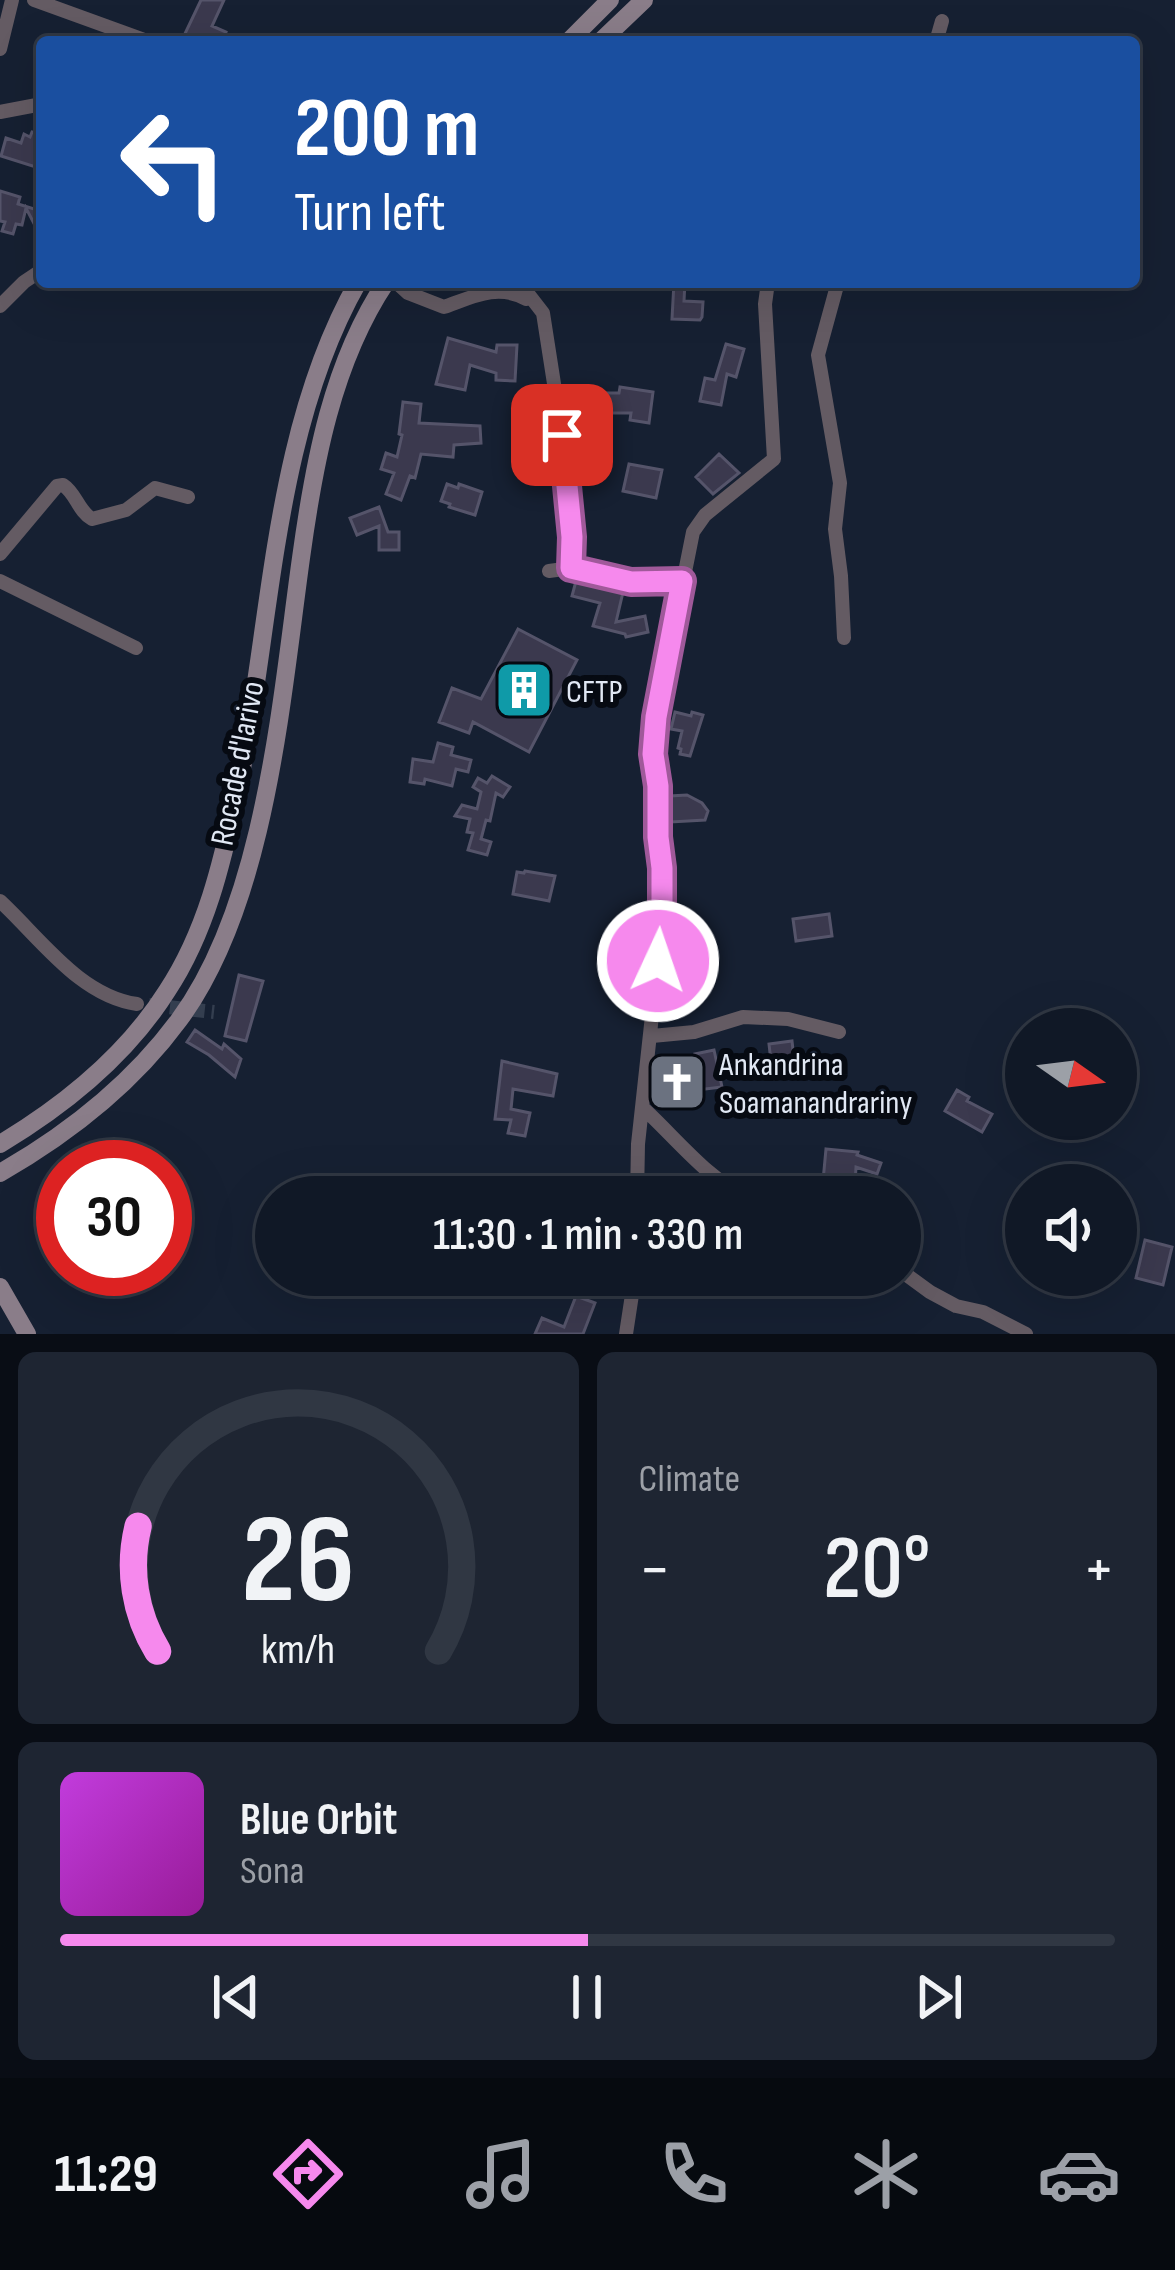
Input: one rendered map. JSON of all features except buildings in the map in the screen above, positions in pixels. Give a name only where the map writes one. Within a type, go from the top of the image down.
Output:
[{"type":"main road","points":[[574,36],[610,0]]},
{"type":"main road","points":[[606,36],[644,0]]},
{"type":"main road","name":"Rocade d'Iarivo","points":[[0,1144],[64,1102],[108,1063],[166,994],[202,924],[244,761],[299,431],[325,350],[355,288]]},
{"type":"main road","name":"Rocade d'Iarivo","points":[[0,1173],[62,1134],[112,1094],[150,1055],[206,977],[223,938],[260,818],[309,500],[328,416],[349,354],[382,288]]},
{"type":"main road","points":[[0,1287],[27,1334]]},
{"type":"street","points":[[0,49],[12,0]]},
{"type":"street","points":[[34,0],[133,36]]},
{"type":"street","points":[[937,36],[941,21]]},
{"type":"street","points":[[0,112],[36,105]]},
{"type":"street","points":[[0,306],[36,275]]},
{"type":"street","points":[[403,288],[444,307],[488,291],[512,291],[536,304]]},
{"type":"street","points":[[524,288],[543,313],[562,435],[571,568]]},
{"type":"street","points":[[638,1176],[662,924],[654,736],[693,532],[706,515],[774,458],[767,288]]},
{"type":"street","points":[[836,288],[818,355],[840,483],[835,530],[844,638]]},
{"type":"street","points":[[0,554],[63,484],[92,519],[126,510],[155,488],[188,497]]},
{"type":"street","points":[[549,571],[571,568],[631,582],[682,581]]},
{"type":"street","points":[[0,581],[136,648]]},
{"type":"street","points":[[0,901],[86,986],[137,1004]]},
{"type":"street","points":[[652,1036],[694,1033],[743,1017],[788,1019],[838,1032]]},
{"type":"street","points":[[644,1108],[714,1176]]},
{"type":"street","points":[[921,1285],[956,1306],[982,1312],[1026,1334]]},
{"type":"street","points":[[626,1334],[632,1296]]},
{"type":"tunnel","points":[[149,1005],[214,1012]]},
{"type":"place","name":"CFTP","points":[[524,690]]},
{"type":"place","name":"Ankandrina Soamanandrariny","points":[[677,1082]]},
{"type":"route","points":[[562,435],[571,568],[631,582],[682,581],[653,754],[662,868],[658,961]]}]
